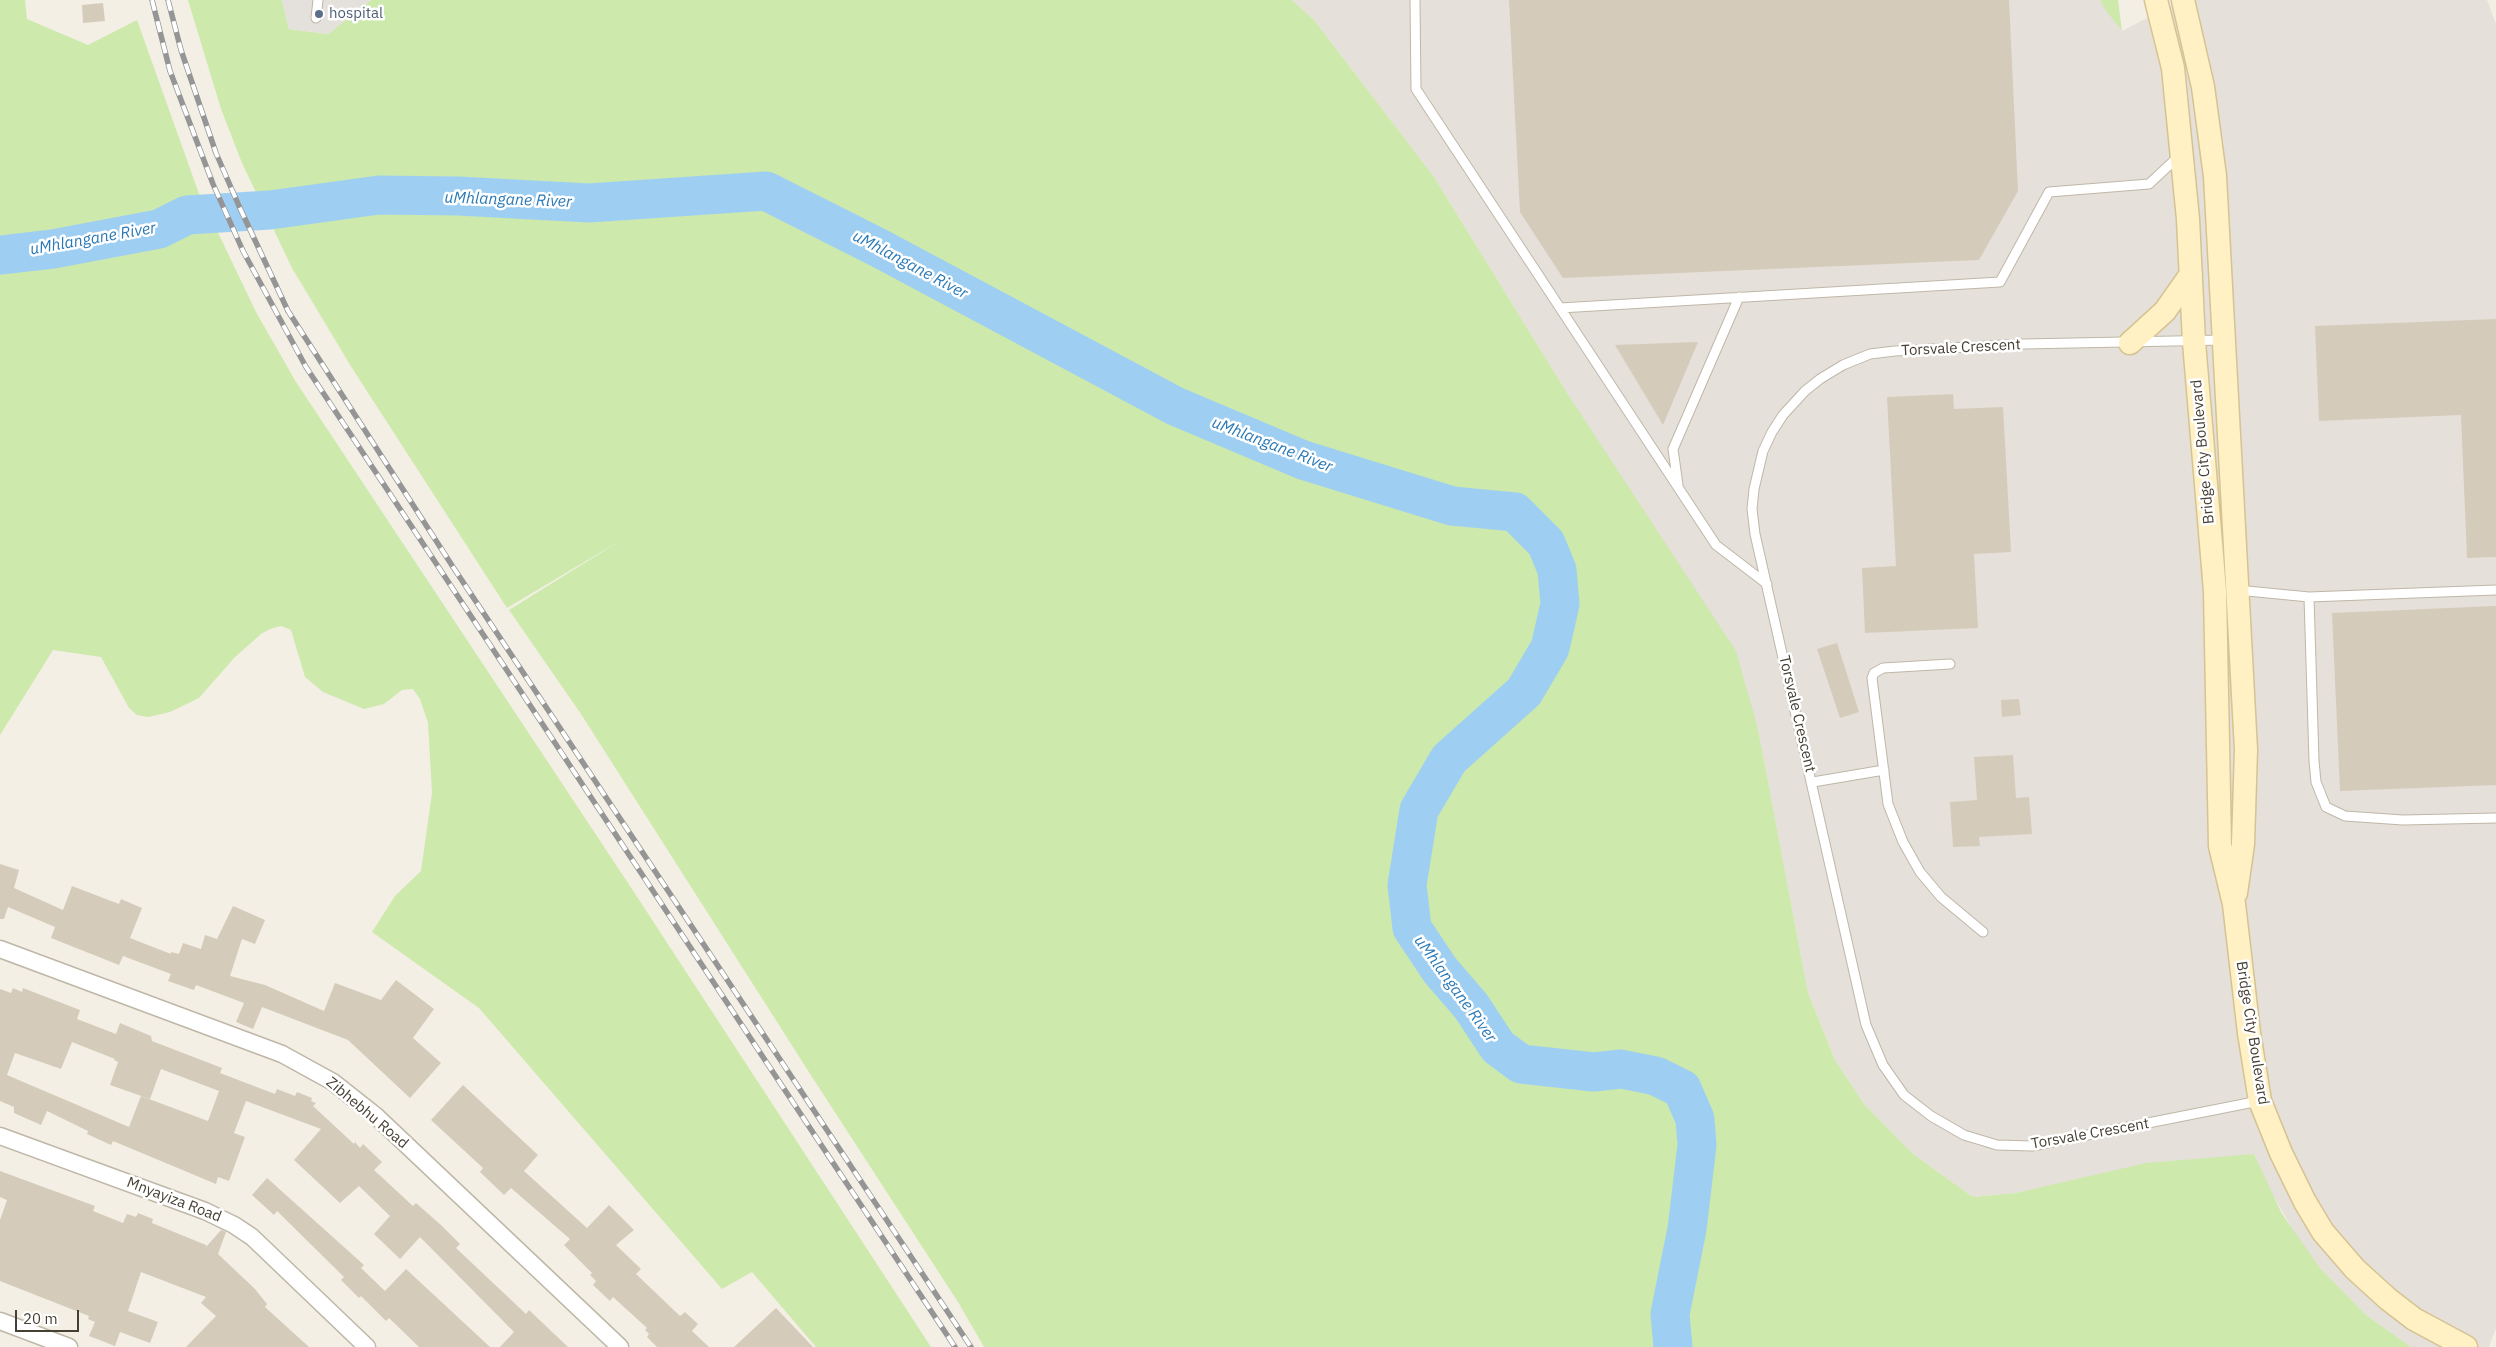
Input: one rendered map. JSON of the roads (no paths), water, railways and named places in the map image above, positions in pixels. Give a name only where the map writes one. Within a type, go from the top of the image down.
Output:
[{"type":"street","name":"Bridge City Boulevard","points":[[2156,0],[2174,68],[2191,274],[2194,342],[2246,750],[2243,844],[2234,904]]},
{"type":"street","name":"Bridge City Boulevard","points":[[2183,0],[2203,86],[2215,176],[2224,340],[2226,591],[2220,846],[2234,904],[2249,1033],[2260,1101],[2285,1161],[2305,1202],[2323,1232],[2355,1269],[2388,1299],[2414,1319],[2466,1347]]},
{"type":"street","points":[[2130,343],[2165,311],[2191,274]]},
{"type":"street","points":[[2220,846],[2243,844]]},
{"type":"street","name":"Zibhebhu Road","points":[[0,949],[282,1054],[333,1082],[376,1116],[620,1347]]},
{"type":"street","name":"Mnyayiza Road","points":[[0,1136],[205,1211],[234,1224],[252,1237],[367,1347]]},
{"type":"street","points":[[0,1321],[69,1347]]},
{"type":"lane","points":[[316,18],[318,0]]},
{"type":"lane","points":[[1415,0],[1416,89],[1716,545],[1767,584]]},
{"type":"lane","points":[[1560,308],[2000,282],[2049,192],[2149,184],[2182,154]]},
{"type":"lane","points":[[1678,488],[1673,449],[1739,297]]},
{"type":"lane","name":"Torsvale Crescent","points":[[2224,340],[2023,344],[1870,354],[1833,370],[1805,391],[1793,404],[1772,432],[1763,451],[1754,489],[1752,510],[1755,534],[1813,782],[1866,1024],[1883,1065],[1904,1095],[1931,1116],[1964,1135],[1997,1145],[2032,1146],[2260,1101]]},
{"type":"lane","points":[[2226,591],[2309,597],[2496,590]]},
{"type":"lane","points":[[2309,597],[2314,761],[2316,782],[2326,807],[2345,816],[2403,820],[2496,818]]},
{"type":"lane","points":[[1950,664],[1883,668],[1874,673],[1872,678],[1888,804],[1904,842],[1920,872],[1941,897],[1983,932]]},
{"type":"lane","points":[[1813,782],[1884,770]]},
{"type":"waterway","name":"uMhlangane River","points":[[0,255],[53,249],[159,229],[187,215],[270,210],[379,195],[458,196],[589,203],[766,191],[879,248],[1175,406],[1303,460],[1452,506],[1515,512],[1546,543],[1557,570],[1560,604],[1550,648],[1524,692],[1449,759],[1419,810],[1407,885],[1412,928],[1440,970],[1471,1006],[1498,1047],[1521,1064],[1594,1072],[1621,1069],[1656,1076],[1682,1089],[1695,1119],[1697,1145],[1687,1229],[1670,1314],[1673,1347]]},
{"type":"railway","points":[[152,0],[170,71],[213,184],[243,251],[306,367],[955,1347]]},
{"type":"railway","points":[[168,0],[181,50],[216,153],[288,311],[453,567],[971,1347]]},
{"type":"place","name":"hospital","points":[[319,14]]}]
